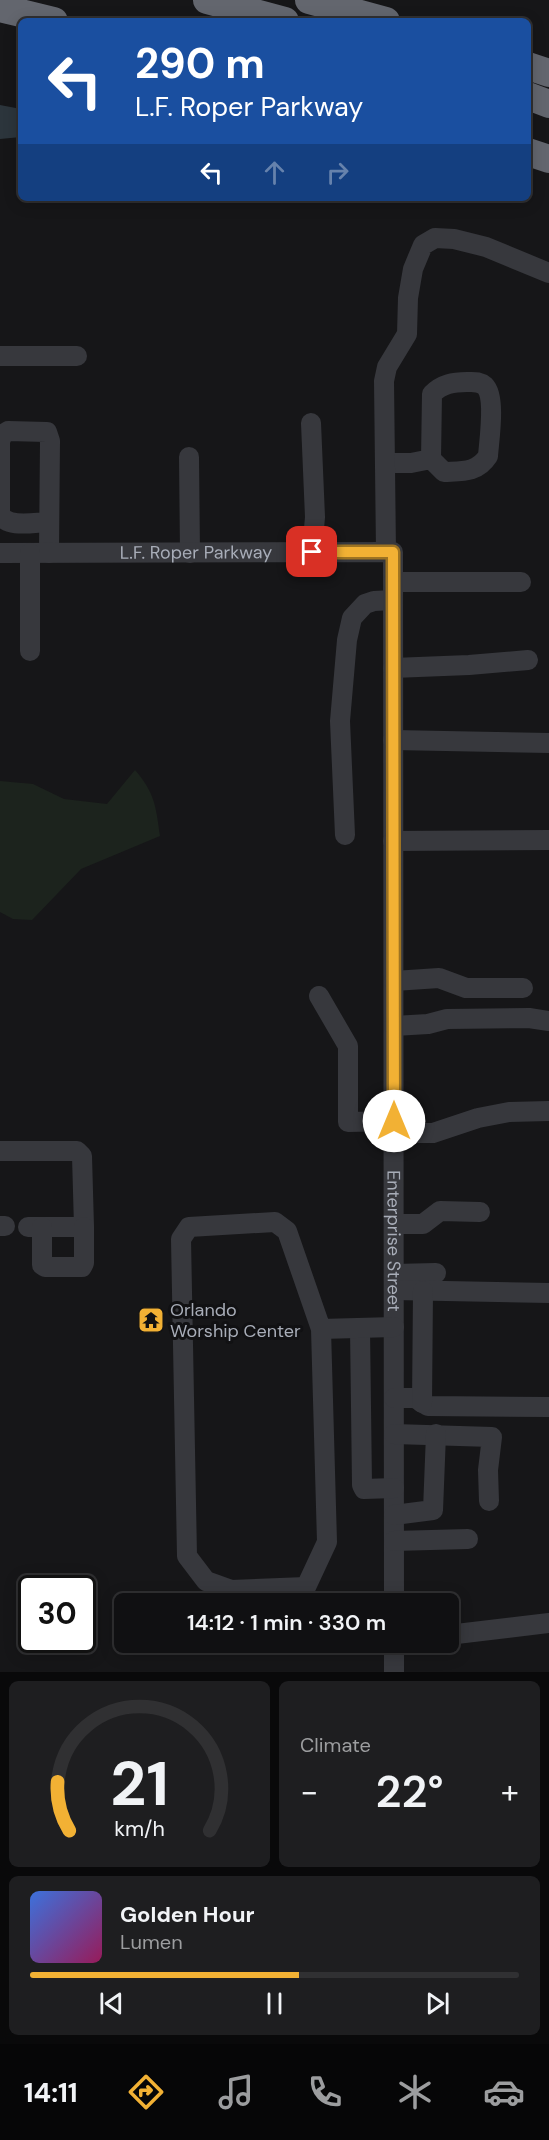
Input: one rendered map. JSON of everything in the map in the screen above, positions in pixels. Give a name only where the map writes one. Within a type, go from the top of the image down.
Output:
[{"type":"highway","points":[[207,0],[274,18]]},
{"type":"highway","points":[[309,0],[375,18]]},
{"type":"highway","points":[[0,8],[43,18]]},
{"type":"highway","points":[[0,15],[35,18]]},
{"type":"highway","points":[[531,67],[549,73]]},
{"type":"highway","points":[[531,97],[549,104]]},
{"type":"highway","points":[[531,153],[549,159]]},
{"type":"street","name":"Enterprise Street","points":[[394,1593],[393,591],[384,381],[387,367],[407,334],[408,298],[413,269],[423,245],[435,238],[454,239],[486,247],[549,273]]},
{"type":"street","points":[[0,356],[76,356]]},
{"type":"street","points":[[477,382],[484,386],[491,401],[488,456],[483,463],[474,470],[444,472],[431,459],[432,394],[445,384],[477,382]]},
{"type":"street","points":[[311,423],[315,518],[312,552]]},
{"type":"street","points":[[30,651],[40,553],[49,522],[50,441],[48,432],[8,431],[3,434],[0,441],[0,514],[2,519],[8,523],[49,522]]},
{"type":"street","points":[[189,457],[190,553]]},
{"type":"street","points":[[386,463],[411,463],[431,459]]},
{"type":"street","name":"L.F. Roper Parkway","points":[[0,553],[390,552]]},
{"type":"street","points":[[345,835],[340,721],[347,640],[352,618],[365,604],[393,591],[521,582]]},
{"type":"street","points":[[393,668],[528,660]]},
{"type":"street","points":[[393,740],[549,743]]},
{"type":"street","points":[[393,841],[549,840]]},
{"type":"street","points":[[394,981],[439,978],[466,988],[523,988]]},
{"type":"street","points":[[319,996],[348,1046],[348,1122],[433,1133],[478,1118],[509,1112],[549,1111]]},
{"type":"street","points":[[394,1026],[428,1024],[447,1019],[529,1018],[549,1021]]},
{"type":"street","points":[[0,1151],[77,1151],[82,1156],[84,1227],[84,1263],[82,1267],[45,1267],[42,1265],[41,1227],[84,1227]]},
{"type":"street","points":[[394,1224],[423,1224],[440,1211],[480,1212]]},
{"type":"street","points":[[274,1222],[287,1231],[321,1329],[327,1542],[306,1587],[231,1590],[206,1581],[187,1556],[181,1239],[189,1227],[274,1222]]},
{"type":"street","points":[[394,1282],[436,1273]]},
{"type":"street","points":[[394,1282],[423,1291],[549,1293]]},
{"type":"street","points":[[423,1291],[423,1403]]},
{"type":"street","points":[[321,1329],[394,1327]]},
{"type":"street","points":[[360,1328],[362,1485],[364,1489],[394,1488]]},
{"type":"street","points":[[394,1398],[415,1398],[428,1407],[549,1407]]},
{"type":"street","points":[[394,1434],[492,1437],[488,1470],[489,1501]]},
{"type":"street","points":[[394,1515],[433,1510],[436,1434]]},
{"type":"street","points":[[394,1541],[468,1539]]},
{"type":"street","points":[[459,1634],[549,1623]]},
{"type":"street","points":[[394,1653],[394,1672]]},
{"type":"shaded area","points":[[0,105],[18,108],[18,137],[0,139]]},
{"type":"shaded area","points":[[135,770],[151,793],[160,836],[81,869],[32,920],[13,919],[0,912],[0,781],[33,784],[64,799],[107,804]]},
{"type":"place","name":"Orlando Worship Center","points":[[151,1320]]},
{"type":"route","points":[[312,552],[393,552],[394,1121]]}]
